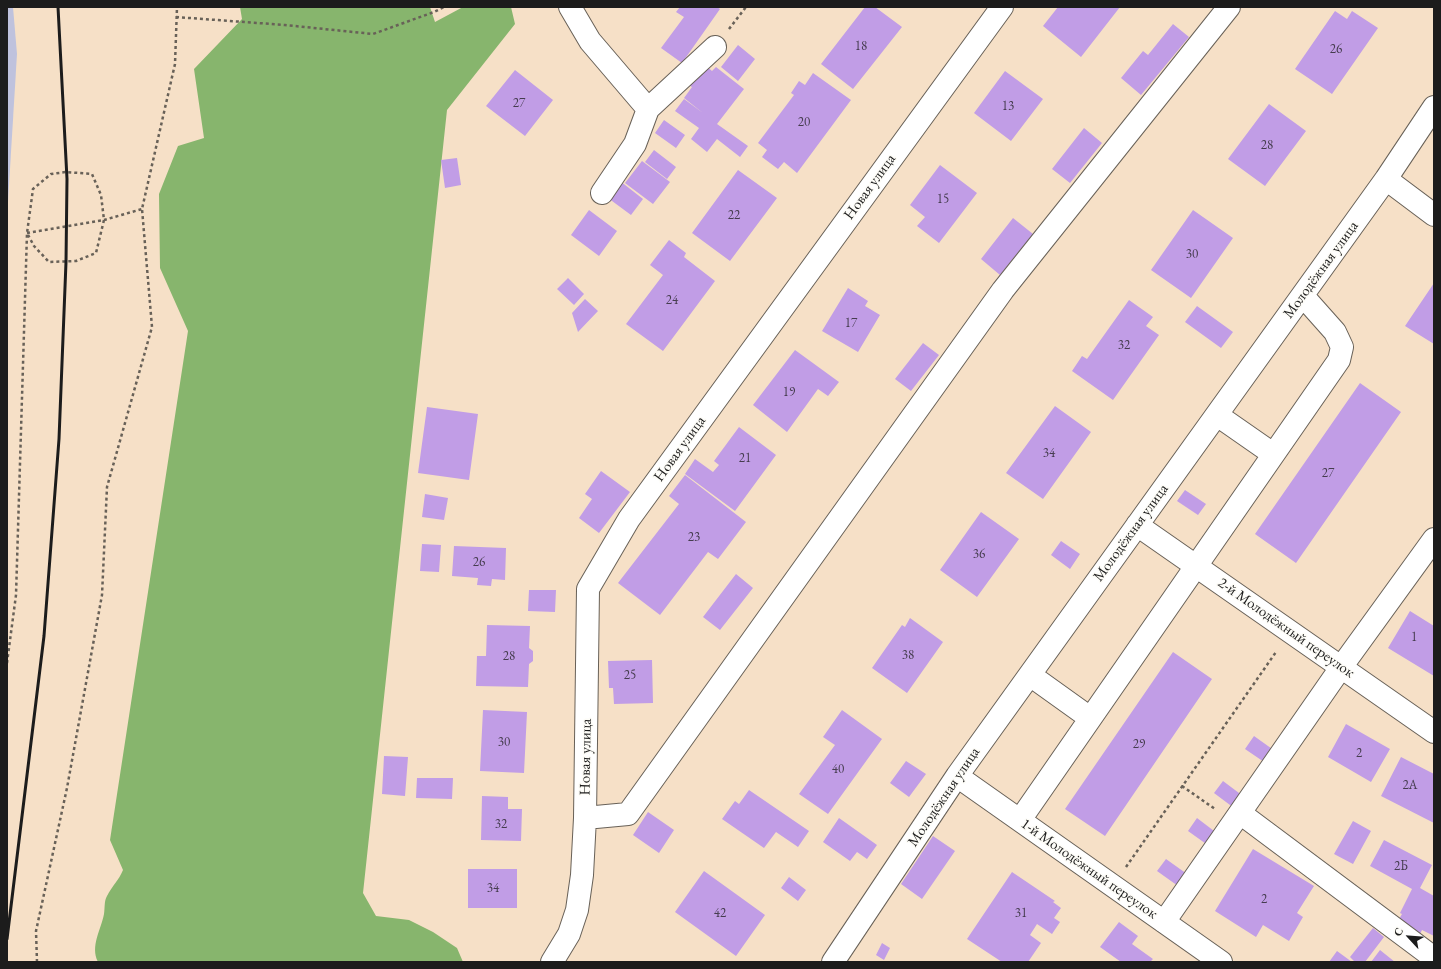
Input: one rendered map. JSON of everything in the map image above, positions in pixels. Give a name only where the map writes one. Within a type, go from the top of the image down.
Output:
[{"type":"street","points":[[570,7],[590,42],[648,109]]},
{"type":"street","name":"Новая улица","points":[[552,962],[569,934],[577,910],[582,876],[585,818],[588,589],[629,520],[1002,7]]},
{"type":"street","points":[[585,818],[628,814],[1003,290],[1229,7]]},
{"type":"street","points":[[602,193],[635,144],[648,109],[716,47]]},
{"type":"street","name":"Молодёжная улица","points":[[833,962],[957,776],[1386,179],[1434,108]]},
{"type":"street","points":[[1386,179],[1434,216]]},
{"type":"street","points":[[1020,820],[1339,360],[1342,347],[1335,332],[1302,296]]},
{"type":"street","points":[[1217,415],[1273,454]]},
{"type":"street","name":"2-й Молодёжный переулок","points":[[1138,525],[1342,666],[1434,732]]},
{"type":"street","points":[[1164,922],[1342,666],[1434,539]]},
{"type":"street","points":[[1030,675],[1090,718]]},
{"type":"street","name":"1-й Молодёжный переулок","points":[[957,776],[1221,962]]},
{"type":"street","points":[[1236,818],[1434,958]]},
{"type":"path","points":[[37,962],[37,925],[67,788],[102,595],[107,487],[152,328],[142,209],[175,64],[177,7]]},
{"type":"path","points":[[176,17],[285,25],[373,34],[444,7]]},
{"type":"path","points":[[7,663],[16,595],[27,233],[33,189],[51,174],[66,172],[92,174],[102,195],[104,220],[96,253],[76,261],[49,262],[34,246],[27,233]]},
{"type":"path","points":[[27,233],[104,220],[142,209]]},
{"type":"path","points":[[1113,886],[1291,631]]},
{"type":"path","points":[[1182,786],[1236,818]]},
{"type":"shaded area","points":[[7,7],[13,7],[17,54],[7,218]]},
{"type":"green space","points":[[240,7],[430,7],[435,22],[463,7],[511,7],[515,24],[447,110],[363,893],[376,916],[409,920],[433,932],[457,948],[463,962],[98,962],[96,956],[95,950],[97,938],[103,920],[106,898],[123,870],[110,840],[188,331],[160,268],[159,194],[178,146],[204,138],[194,69],[242,19]]},
{"type":"building","points":[[680,7],[717,7],[720,9],[682,63],[661,48],[684,17],[676,12]]},
{"type":"building","points":[[865,7],[875,7],[902,27],[853,89],[821,64]]},
{"type":"building","points":[[1058,7],[1120,7],[1081,57],[1043,26]]},
{"type":"building","points":[[1335,11],[1347,19],[1352,11],[1378,28],[1332,94],[1295,69]]},
{"type":"building","points":[[1173,24],[1189,37],[1141,95],[1121,78],[1143,51],[1148,55]]},
{"type":"building","points":[[738,45],[755,59],[738,81],[721,67]]},
{"type":"building","points":[[705,65],[712,71],[716,67],[744,89],[717,124],[748,146],[740,157],[717,139],[707,152],[691,139],[699,128],[675,111],[684,99],[703,113],[684,98],[692,87],[689,85]]},
{"type":"building","points":[[515,70],[553,100],[525,136],[486,106]]},
{"type":"building","points":[[1005,71],[1043,99],[1011,141],[974,113]]},
{"type":"building","points":[[813,73],[851,100],[797,173],[784,162],[778,169],[762,157],[767,150],[758,143],[794,95],[791,93],[799,81],[805,85]]},
{"type":"building","points":[[1269,104],[1306,131],[1265,186],[1228,159]]},
{"type":"building","points":[[664,120],[685,135],[676,148],[655,133]]},
{"type":"building","points":[[1084,128],[1102,143],[1070,183],[1052,169]]},
{"type":"building","points":[[654,150],[676,167],[667,179],[645,162]]},
{"type":"building","points":[[457,158],[461,185],[445,188],[441,160]]},
{"type":"building","points":[[642,161],[670,182],[653,204],[625,183]]},
{"type":"building","points":[[940,165],[977,193],[939,243],[917,226],[925,217],[910,205]]},
{"type":"building","points":[[738,170],[777,198],[730,261],[692,233]]},
{"type":"building","points":[[620,181],[643,199],[631,215],[608,198]]},
{"type":"building","points":[[589,210],[617,231],[599,256],[571,235]]},
{"type":"building","points":[[1193,210],[1233,238],[1191,298],[1151,270]]},
{"type":"building","points":[[1013,218],[1033,234],[1000,275],[981,259]]},
{"type":"building","points":[[669,240],[686,253],[684,257],[715,281],[663,351],[626,324],[663,275],[650,265]]},
{"type":"building","points":[[568,278],[584,294],[574,305],[557,289]]},
{"type":"building","points":[[1434,283],[1434,344],[1405,326]]},
{"type":"building","points":[[848,288],[868,301],[865,306],[880,315],[858,352],[822,331]]},
{"type":"building","points":[[585,299],[598,311],[578,332],[572,313]]},
{"type":"building","points":[[1129,300],[1153,317],[1146,326],[1159,335],[1113,400],[1072,371],[1082,356],[1087,359]]},
{"type":"building","points":[[1197,306],[1233,332],[1221,348],[1185,322]]},
{"type":"building","points":[[923,343],[939,355],[911,391],[895,379]]},
{"type":"building","points":[[795,350],[839,382],[828,396],[818,389],[787,432],[753,405]]},
{"type":"building","points":[[1360,383],[1401,412],[1296,563],[1255,534]]},
{"type":"building","points":[[1055,406],[1091,432],[1043,499],[1006,473]]},
{"type":"building","points":[[427,407],[478,414],[469,480],[418,473]]},
{"type":"building","points":[[739,427],[776,455],[735,511],[685,474],[695,459],[713,472],[719,465],[714,461]]},
{"type":"building","points":[[601,471],[630,492],[599,533],[579,518],[592,499],[585,494]]},
{"type":"building","points":[[685,475],[746,522],[718,559],[708,552],[660,615],[618,583],[679,504],[669,496]]},
{"type":"building","points":[[1185,490],[1206,504],[1198,515],[1177,501]]},
{"type":"building","points":[[425,494],[448,498],[444,520],[422,517]]},
{"type":"building","points":[[981,512],[1019,539],[977,597],[940,570]]},
{"type":"building","points":[[1061,541],[1080,554],[1070,569],[1051,555]]},
{"type":"building","points":[[422,544],[441,545],[439,572],[420,571]]},
{"type":"building","points":[[454,546],[506,548],[505,580],[492,579],[491,586],[477,585],[478,578],[452,576]]},
{"type":"building","points":[[736,574],[753,588],[720,630],[703,617]]},
{"type":"building","points":[[529,590],[556,590],[555,612],[528,611]]},
{"type":"building","points":[[1410,611],[1434,626],[1434,676],[1388,648]]},
{"type":"building","points":[[910,618],[943,642],[907,693],[872,668],[902,625],[905,627]]},
{"type":"building","points":[[487,625],[530,626],[529,648],[533,651],[533,661],[529,664],[528,687],[476,686],[477,656],[486,656]]},
{"type":"building","points":[[1173,652],[1212,679],[1105,836],[1065,809]]},
{"type":"building","points":[[652,660],[653,703],[614,704],[613,688],[609,688],[608,661]]},
{"type":"building","points":[[483,710],[527,712],[524,773],[480,771]]},
{"type":"building","points":[[842,710],[882,739],[828,814],[799,794],[835,745],[823,737]]},
{"type":"building","points":[[1346,724],[1390,749],[1371,782],[1328,757]]},
{"type":"building","points":[[1254,736],[1275,751],[1267,764],[1245,749]]},
{"type":"building","points":[[384,756],[408,757],[405,796],[382,794]]},
{"type":"building","points":[[1401,757],[1434,774],[1434,823],[1381,796]]},
{"type":"building","points":[[906,761],[926,774],[909,797],[890,783]]},
{"type":"building","points":[[417,778],[453,778],[452,799],[416,798]]},
{"type":"building","points":[[1223,781],[1243,796],[1234,808],[1214,793]]},
{"type":"building","points":[[749,790],[809,831],[798,847],[776,832],[764,848],[722,819],[735,801],[739,804]]},
{"type":"building","points":[[482,796],[508,797],[508,809],[522,809],[521,841],[481,840]]},
{"type":"building","points":[[648,812],[674,830],[659,853],[633,835]]},
{"type":"building","points":[[839,818],[877,845],[867,859],[857,852],[850,861],[823,842]]},
{"type":"building","points":[[1197,818],[1218,834],[1209,846],[1188,831]]},
{"type":"building","points":[[1353,821],[1371,831],[1353,864],[1334,854]]},
{"type":"building","points":[[933,836],[955,851],[922,899],[901,884]]},
{"type":"building","points":[[1384,840],[1432,865],[1420,888],[1434,896],[1434,936],[1422,930],[1420,934],[1398,921],[1402,914],[1400,913],[1412,889],[1370,866]]},
{"type":"building","points":[[1253,849],[1314,886],[1297,913],[1303,917],[1289,941],[1263,925],[1256,937],[1215,911]]},
{"type":"building","points":[[1166,859],[1187,874],[1178,886],[1157,871]]},
{"type":"building","points":[[468,869],[517,869],[517,908],[468,908]]},
{"type":"building","points":[[704,871],[765,915],[736,956],[675,912]]},
{"type":"building","points":[[1012,872],[1055,901],[1053,902],[1061,908],[1054,918],[1060,922],[1052,934],[1037,924],[1030,935],[1041,943],[1028,962],[1002,962],[967,939]]},
{"type":"building","points":[[789,877],[806,890],[798,901],[781,888]]},
{"type":"building","points":[[1119,922],[1138,936],[1132,944],[1153,959],[1150,962],[1121,962],[1100,947]]},
{"type":"building","points":[[1373,928],[1384,937],[1365,962],[1355,962],[1350,957]]},
{"type":"building","points":[[882,943],[890,948],[884,960],[876,955]]},
{"type":"building","points":[[1380,950],[1395,962],[1371,962]]},
{"type":"building","points":[[1337,951],[1352,962],[1329,962]]},
{"type":"railway","points":[[7,939],[44,636],[59,439],[66,262],[67,179],[58,7]]}]
